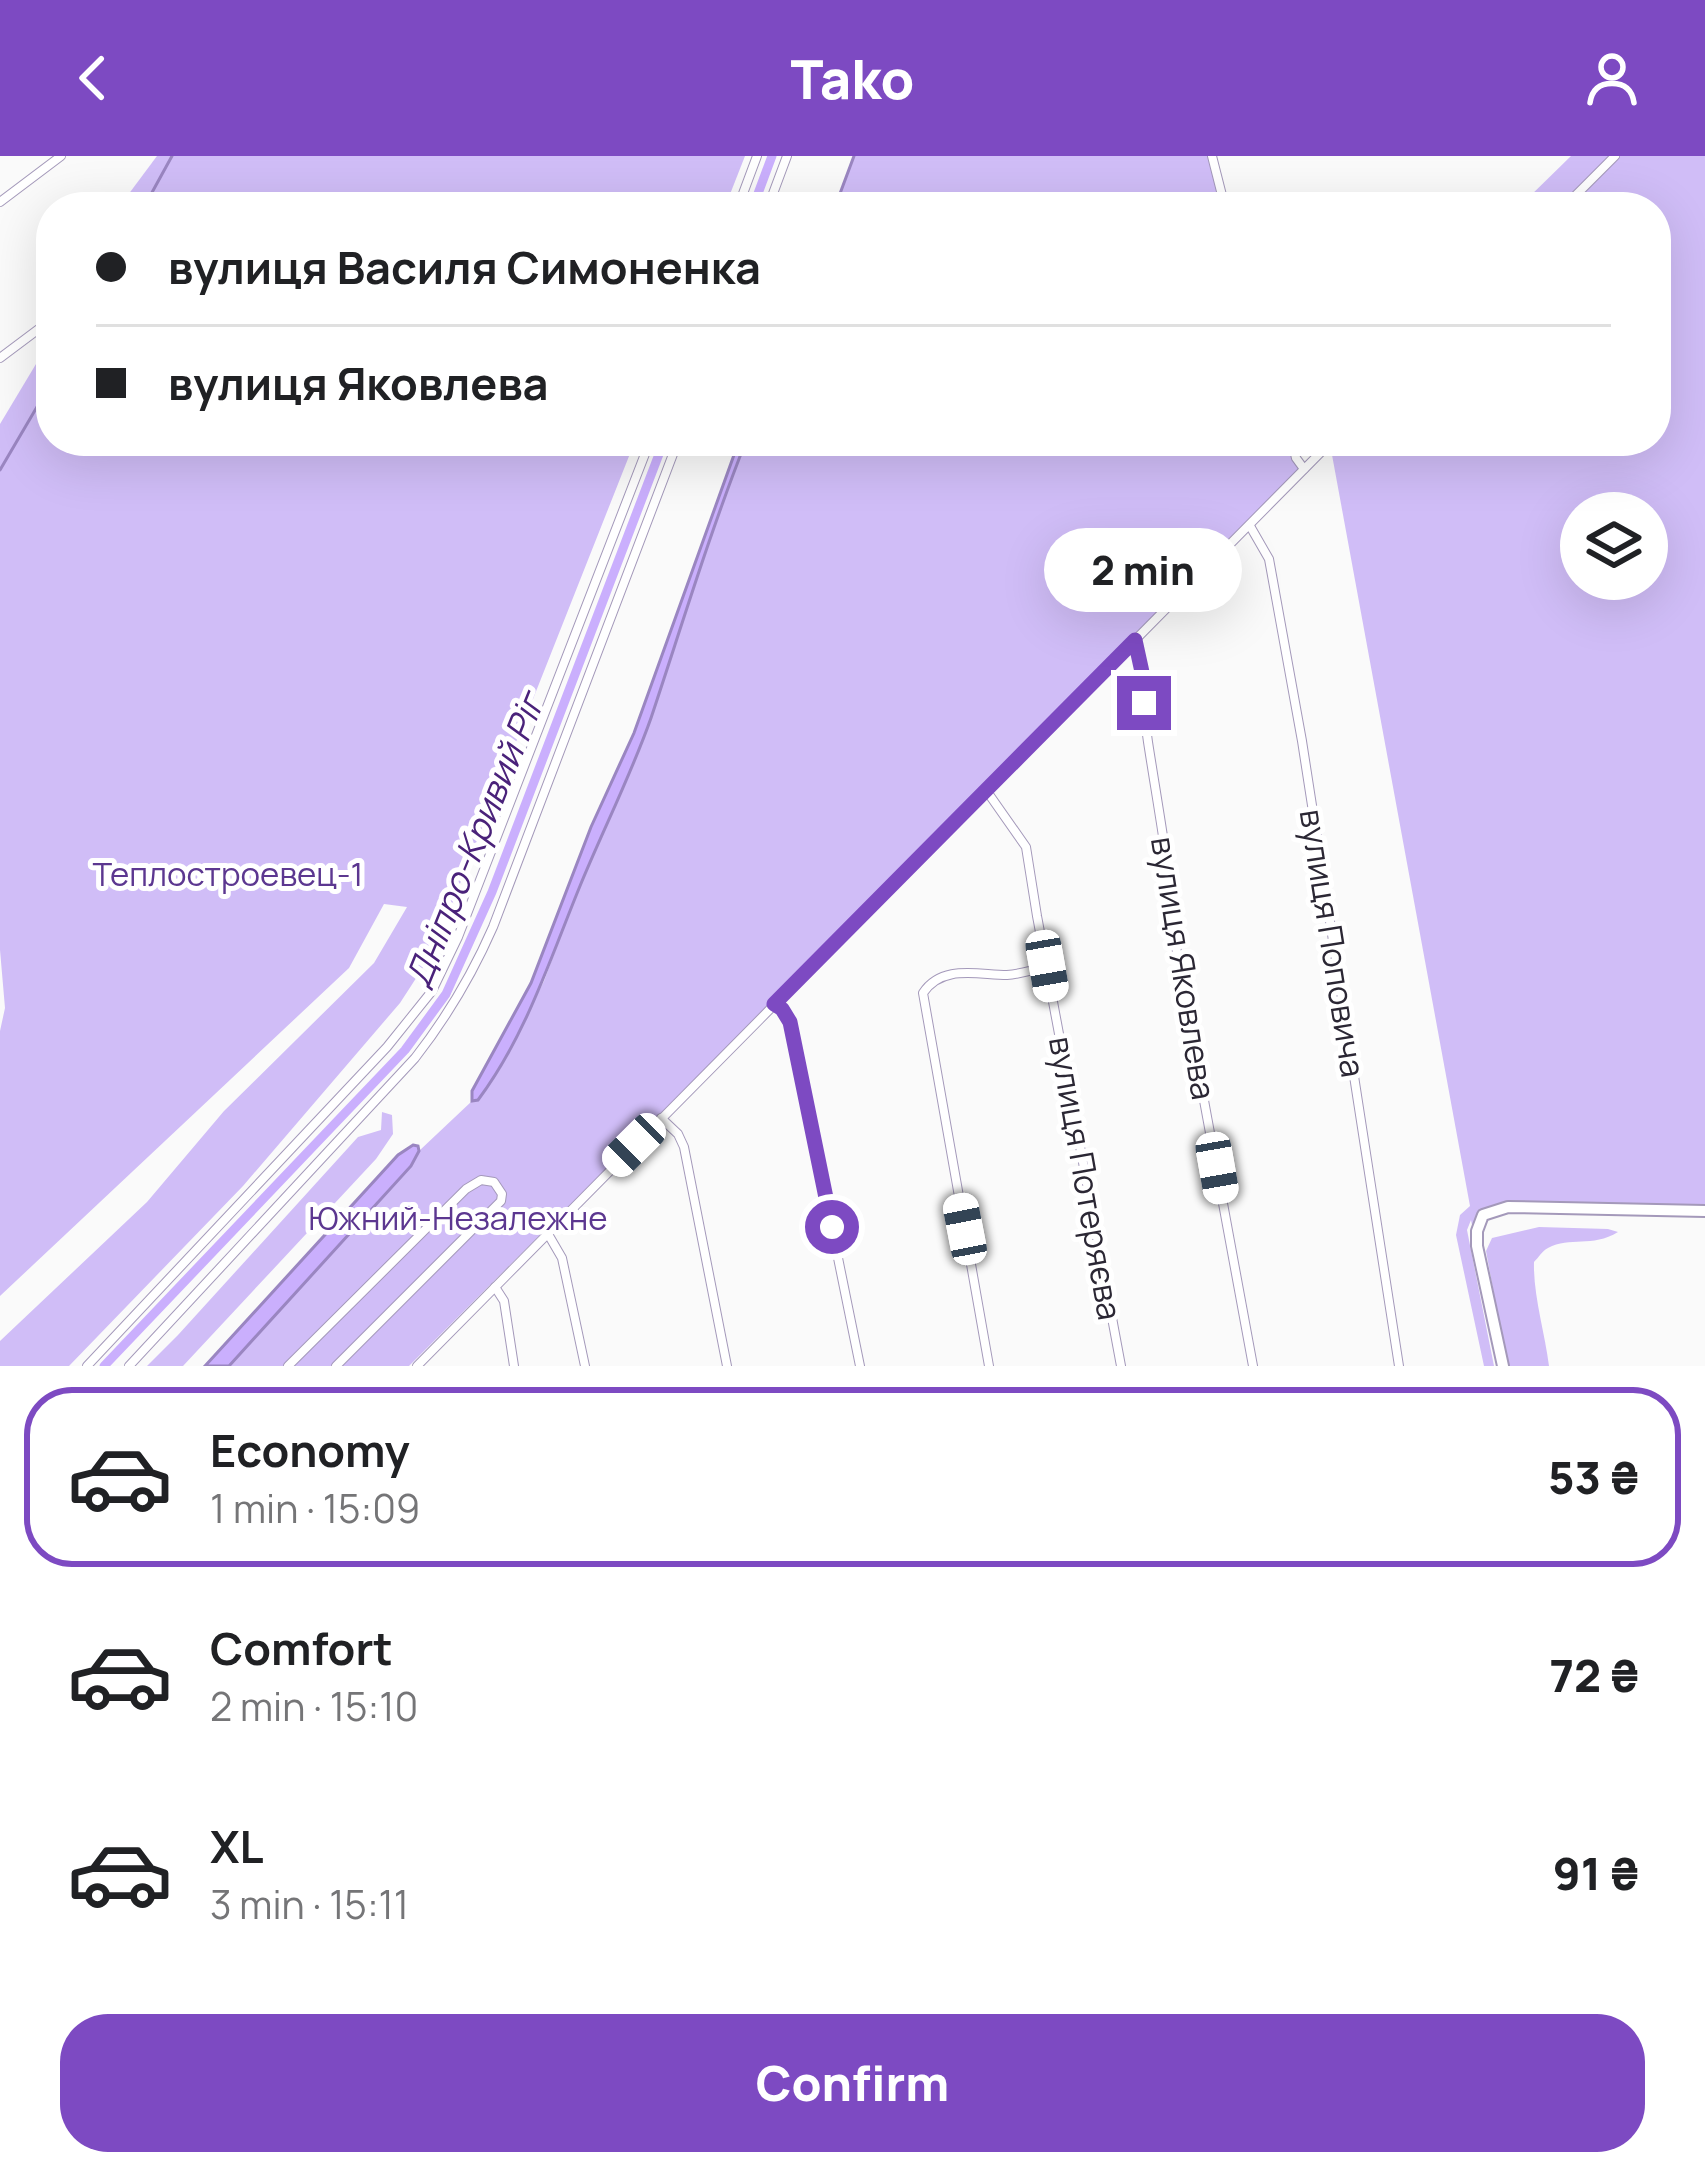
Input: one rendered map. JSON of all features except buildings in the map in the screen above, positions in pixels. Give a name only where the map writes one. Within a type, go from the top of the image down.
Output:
[{"type":"street","points":[[0,202],[61,156]]},
{"type":"street","points":[[744,192],[757,156]]},
{"type":"street","points":[[774,192],[788,156]]},
{"type":"street","points":[[1212,156],[1221,192]]},
{"type":"street","points":[[1579,192],[1615,156]]},
{"type":"street","points":[[0,358],[36,331]]},
{"type":"street","points":[[87,1366],[387,1047],[432,991],[477,890],[644,456]]},
{"type":"street","points":[[129,1366],[415,1058],[445,1019],[493,927],[672,456]]},
{"type":"street","points":[[1296,456],[1304,469]]},
{"type":"street","points":[[417,1366],[1317,456]]},
{"type":"street","name":"вулиця Поповича","points":[[1250,526],[1269,560],[1291,676],[1399,1366]]},
{"type":"street","name":"вулиця Яковлева","points":[[1135,640],[1174,902],[1177,954],[1253,1366]]},
{"type":"street","name":"вулиця Потеряєва","points":[[986,790],[1026,847],[1121,1366]]},
{"type":"street","points":[[989,1366],[923,993],[934,980],[953,974],[1009,975],[1047,966]]},
{"type":"street","points":[[774,1004],[790,1022],[860,1366]]},
{"type":"street","points":[[662,1118],[684,1147],[727,1366]]},
{"type":"street","points":[[288,1366],[466,1189],[481,1180],[494,1182],[501,1201],[336,1366]]},
{"type":"street","points":[[1503,1366],[1478,1246],[1483,1215],[1508,1208],[1705,1211]]},
{"type":"street","points":[[548,1234],[562,1258],[585,1366]]},
{"type":"street","points":[[495,1287],[503,1301],[514,1366]]},
{"type":"green space","points":[[157,156],[745,156],[731,192],[130,192]]},
{"type":"green space","points":[[854,156],[1212,156],[1221,192],[841,192]]},
{"type":"green space","points":[[1571,156],[1705,156],[1705,1211],[1508,1207],[1483,1215],[1477,1250],[1471,1220],[1467,1230],[1494,1366],[1484,1366],[1456,1235],[1460,1215],[1470,1206],[1332,456],[1671,456],[1671,192],[1534,192]]},
{"type":"green space","name":"Теплостроевец-1","points":[[36,364],[36,456],[629,456],[433,952],[400,1003],[243,1186],[69,1366],[0,1366],[0,1341],[147,1202],[224,1111],[374,963],[407,907],[384,904],[349,968],[0,1296],[0,1031],[5,1008],[0,950],[0,424]]},
{"type":"green space","name":"Южний-Незалежне","points":[[740,456],[1298,456],[1304,469],[409,1366],[229,1366],[411,1166],[419,1151],[478,1100],[500,1069],[544,981],[650,720]]},
{"type":"green space","points":[[382,1112],[392,1115],[393,1134],[376,1159],[183,1366],[147,1366],[358,1137],[381,1130]]},
{"type":"green space","points":[[1539,1227],[1618,1232],[1599,1240],[1556,1245],[1534,1262],[1549,1366],[1507,1366],[1486,1251],[1492,1238]]},
{"type":"shaded area","points":[[734,456],[740,456],[635,760],[523,1023],[495,1075],[478,1100],[472,1101],[472,1091],[531,983],[591,827],[634,733]]},
{"type":"shaded area","points":[[413,1145],[419,1151],[411,1166],[229,1366],[205,1366],[398,1155]]},
{"type":"waterway","points":[[152,192],[172,156]]},
{"type":"waterway","name":"Дніпро-Кривий Ріг","points":[[759,192],[772,156]]},
{"type":"waterway","points":[[841,192],[854,156]]},
{"type":"waterway","points":[[0,470],[36,409]]},
{"type":"waterway","name":"Дніпро-Кривий Ріг","points":[[104,1366],[405,1050],[446,994],[492,892],[658,456]]},
{"type":"route","points":[[832,1227],[790,1022],[774,1004],[1135,640],[1144,703]]}]
